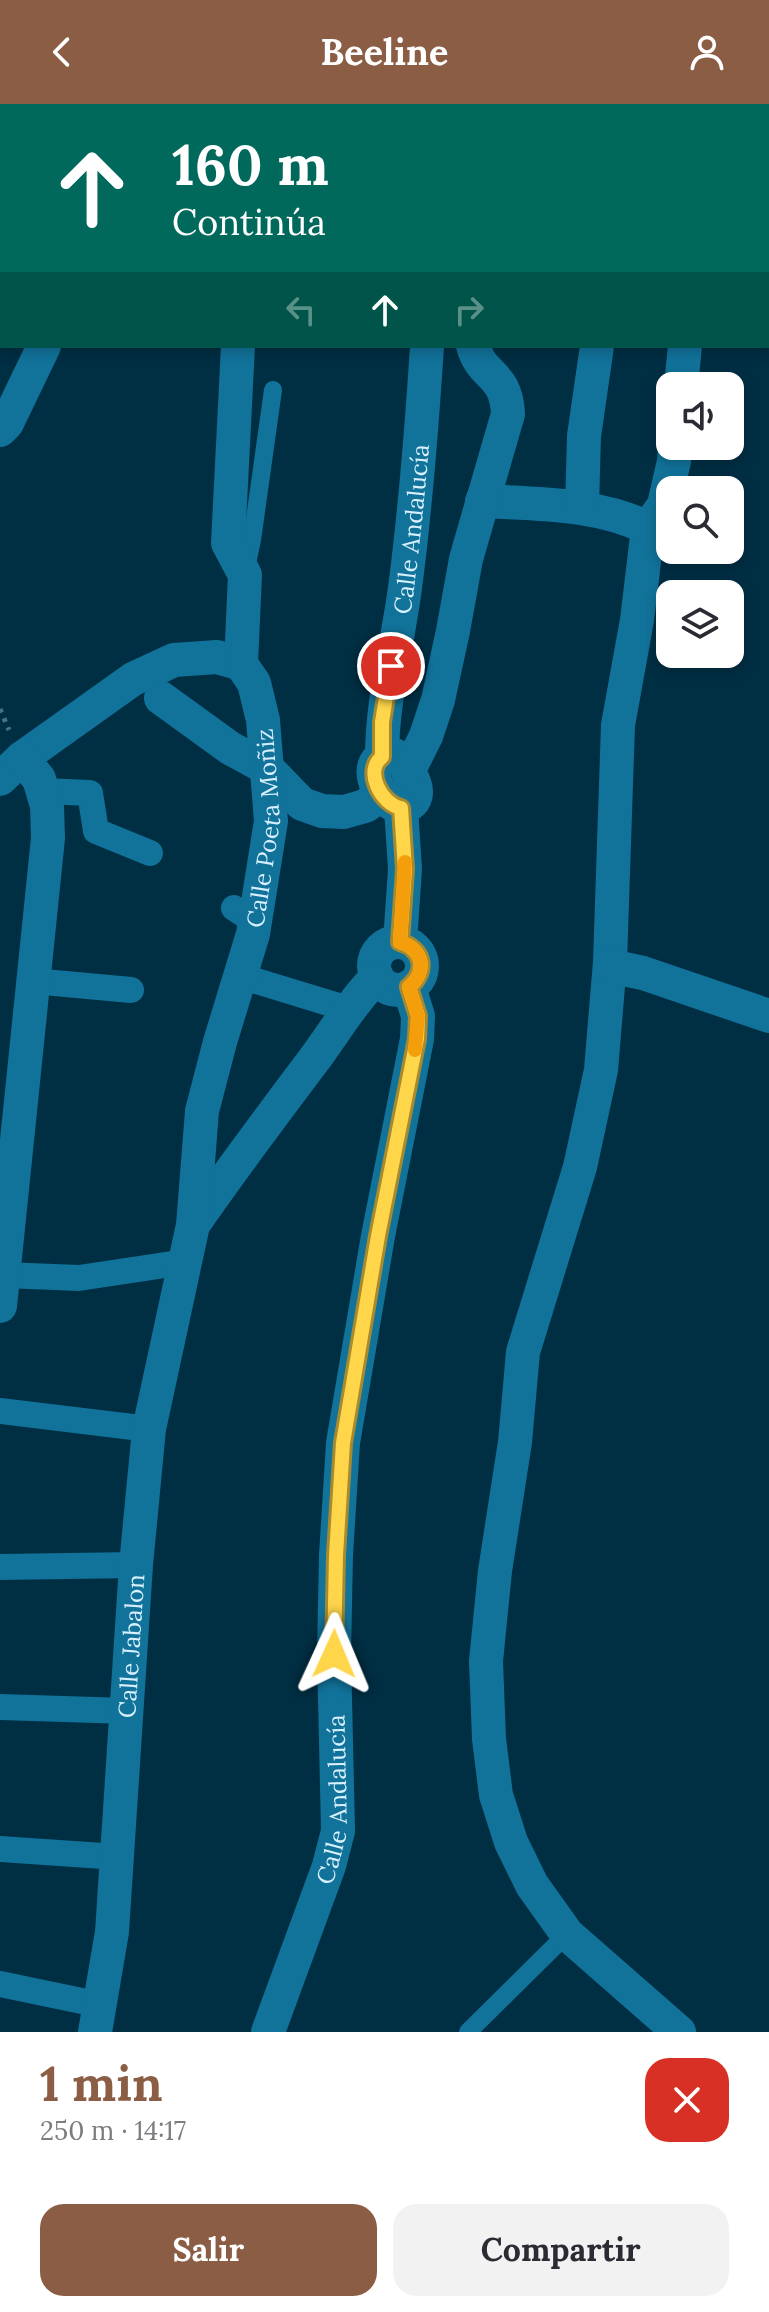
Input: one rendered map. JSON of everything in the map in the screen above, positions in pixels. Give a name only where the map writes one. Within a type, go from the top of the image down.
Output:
[{"type":"street","points":[[0,430],[7,423],[43,348]]},
{"type":"street","name":"Calle Poeta Moñiz","points":[[185,1262],[193,1225],[202,1111],[215,1017],[240,976],[244,915],[271,821],[263,720],[254,683],[241,664],[245,575],[228,543],[238,348]]},
{"type":"street","name":"Calle Andalucía","points":[[392,801],[411,803],[416,794],[416,788],[395,764],[382,722],[406,582],[421,441],[427,348]]},
{"type":"street","points":[[395,764],[426,736],[438,700],[466,559],[508,414],[502,385],[483,365],[474,348]]},
{"type":"street","points":[[582,507],[584,436],[597,348]]},
{"type":"street","points":[[682,372],[685,348]]},
{"type":"street","points":[[674,460],[664,505],[648,528],[637,620],[618,725],[610,966],[601,1070],[580,1167],[523,1352],[515,1442],[495,1571],[486,1661],[489,1739],[496,1795],[511,1842],[532,1885],[567,1934],[679,2032]]},
{"type":"street","points":[[482,501],[582,507],[628,518],[648,528]]},
{"type":"street","points":[[11,768],[133,679],[174,660],[217,657],[241,664]]},
{"type":"street","points":[[133,679],[230,748],[267,768],[302,804],[322,811],[344,812],[392,801],[405,869],[400,942]]},
{"type":"street","points":[[11,768],[39,779],[47,806],[48,838],[2,1290],[185,1262]]},
{"type":"street","points":[[43,791],[90,793],[96,831],[150,853]]},
{"type":"street","points":[[400,942],[413,947],[419,954],[421,972],[409,987],[391,989],[377,977],[374,959],[386,945],[400,942]]},
{"type":"street","points":[[610,966],[643,973],[769,1016]]},
{"type":"street","points":[[240,976],[348,1009]]},
{"type":"street","points":[[193,1225],[348,1009],[377,977]]},
{"type":"street","points":[[33,981],[131,990]]},
{"type":"street","name":"Calle Andalucía","points":[[273,2030],[338,1831],[334,1654],[343,1443],[378,1236],[417,1039],[418,1016],[409,987]]},
{"type":"street","name":"Calle Jabalon","points":[[98,2019],[112,1932],[136,1565],[149,1429],[185,1262]]},
{"type":"street","points":[[0,1411],[149,1429]]},
{"type":"street","points":[[0,1567],[136,1565]]},
{"type":"street","points":[[0,1707],[127,1711]]},
{"type":"street","points":[[0,1849],[118,1857]]},
{"type":"street","points":[[0,1984],[98,2019]]},
{"type":"lane","points":[[245,575],[273,390]]},
{"type":"lane","points":[[468,2032],[567,1934]]},
{"type":"slow traffic","points":[[405,862],[400,942],[413,947],[421,963],[417,980],[409,987],[418,1016],[415,1050]]},
{"type":"route","points":[[334,1654],[343,1443],[378,1236],[417,1039],[418,1016],[409,987],[421,972],[419,954],[413,947],[400,942],[405,869],[401,808],[387,801],[373,776],[374,765],[382,757],[382,722],[391,666]]}]
